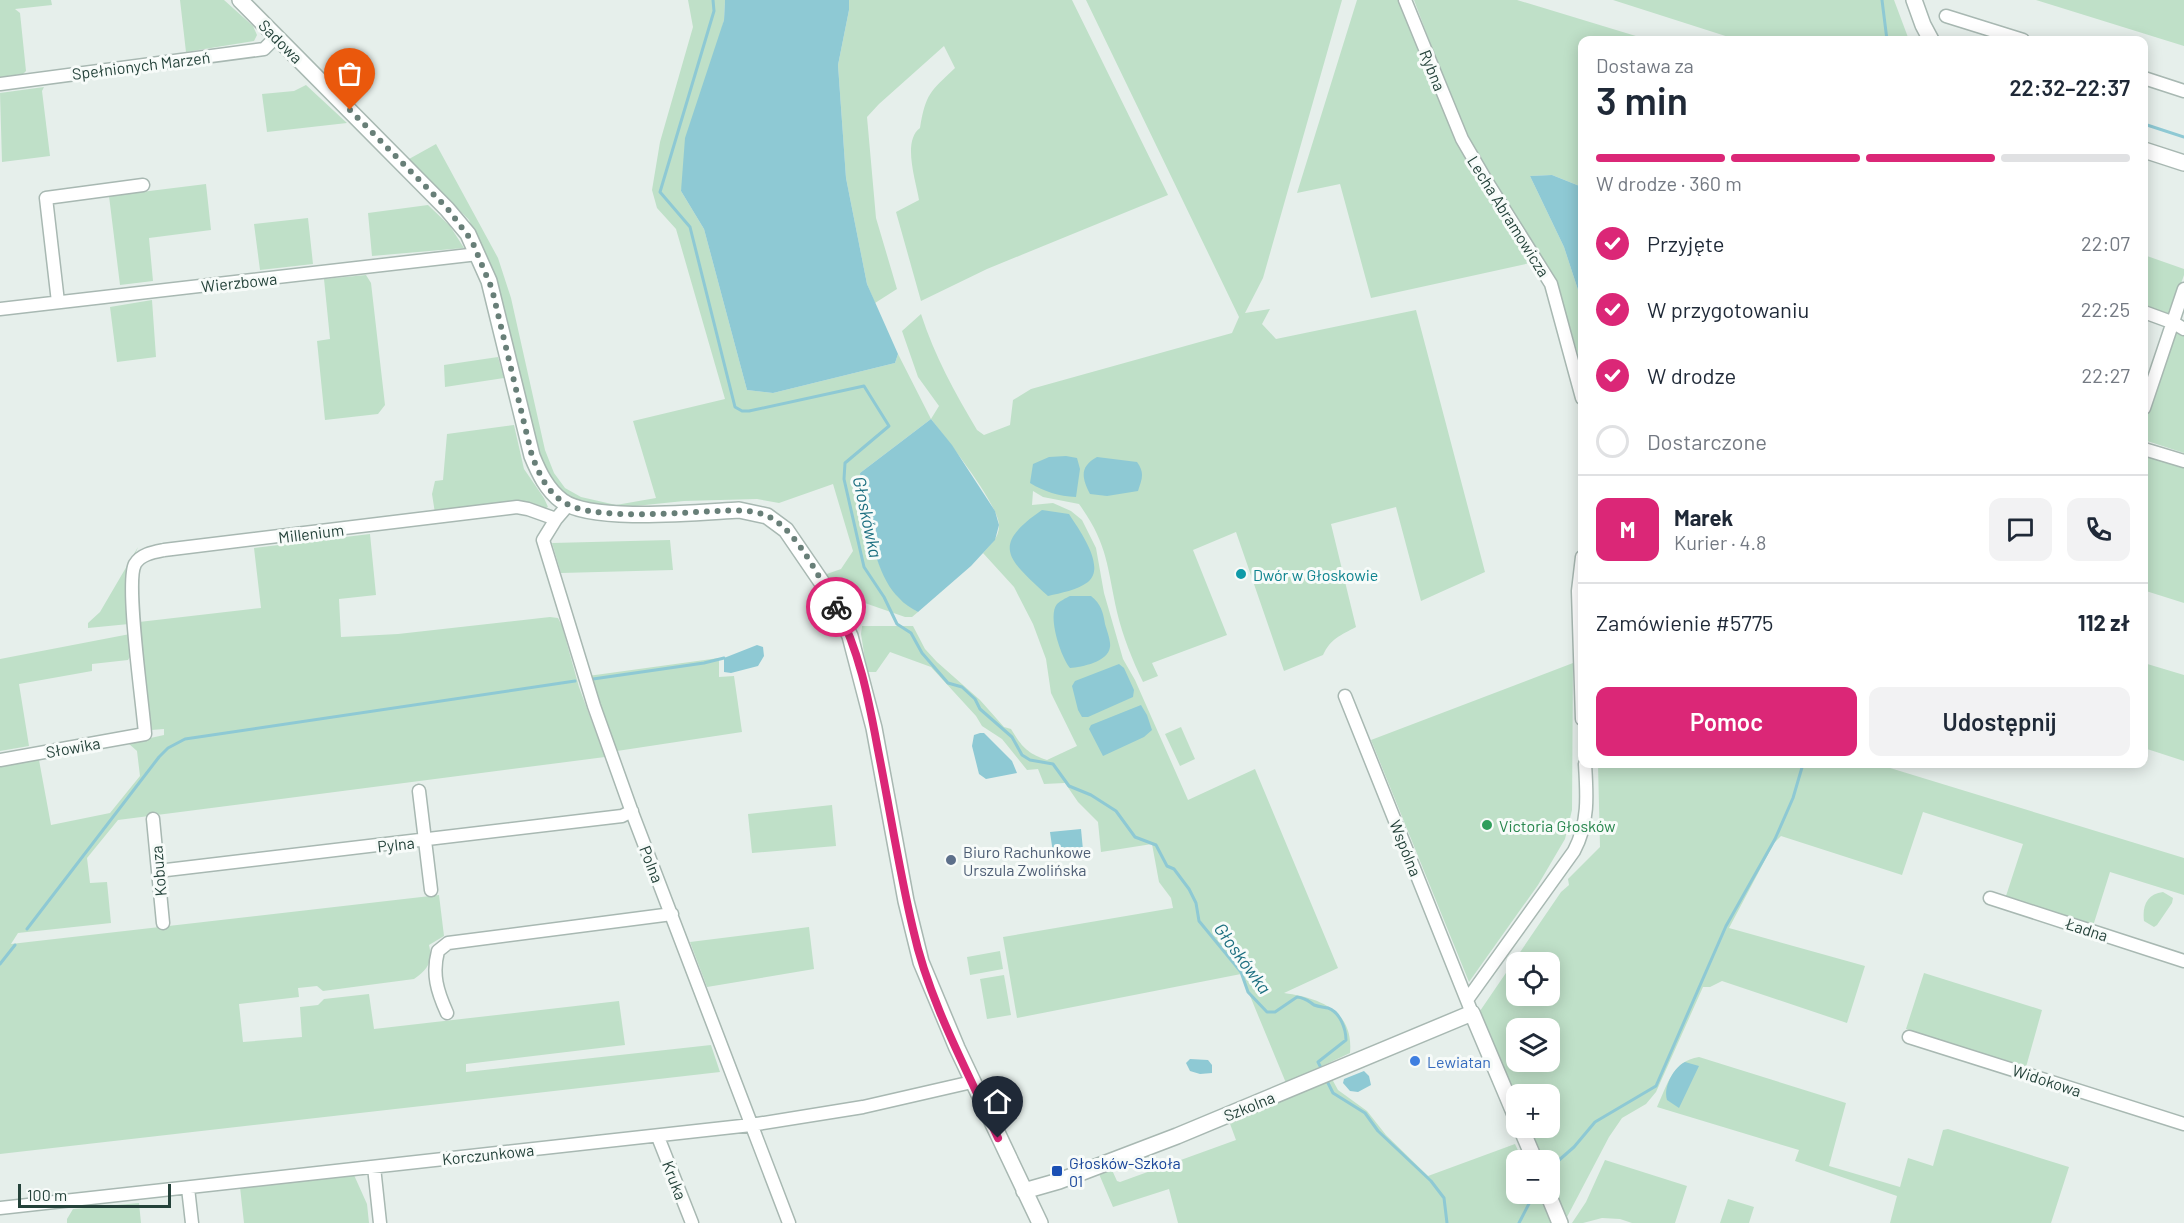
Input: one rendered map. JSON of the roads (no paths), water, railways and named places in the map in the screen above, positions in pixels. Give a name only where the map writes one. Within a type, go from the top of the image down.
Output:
[{"type":"street","name":"Sadowa","points":[[240,0],[447,208],[468,234],[492,289],[532,456],[547,486],[555,496],[568,505]]},
{"type":"street","name":"Rybna","points":[[1405,0],[1462,139]]},
{"type":"street","points":[[1914,0],[1929,36]]},
{"type":"street","points":[[1946,16],[2010,36]]},
{"type":"street","name":"Spełnionych Marzeń","points":[[0,84],[264,49],[276,37]]},
{"type":"street","points":[[2148,79],[2184,91]]},
{"type":"street","name":"Lecha Abramowicza","points":[[1462,139],[1551,284],[1578,383]]},
{"type":"street","points":[[2148,151],[2184,163]]},
{"type":"street","points":[[58,302],[46,198],[143,185]]},
{"type":"street","name":"Wierzbowa","points":[[0,309],[478,254]]},
{"type":"street","points":[[2148,399],[2179,326],[2184,289]]},
{"type":"street","points":[[2148,314],[2179,326]]},
{"type":"street","points":[[2148,449],[2184,461]]},
{"type":"street","points":[[568,505],[584,511],[603,513],[739,510],[753,512],[778,522],[798,546],[837,609],[854,648],[874,728],[906,901],[919,952],[937,1004],[1040,1223]]},
{"type":"street","name":"Polna","points":[[568,505],[543,540],[594,706],[789,1223]]},
{"type":"street","name":"Millenium","points":[[145,734],[134,630],[133,570],[139,559],[156,552],[517,507],[556,519]]},
{"type":"street","name":"Wspólna","points":[[1344,696],[1469,1006]]},
{"type":"street","name":"Słowika","points":[[0,760],[145,734]]},
{"type":"street","points":[[1506,1093],[1469,1006],[1574,851],[1581,837],[1586,818],[1585,768]]},
{"type":"street","points":[[419,791],[431,890]]},
{"type":"street","name":"Pylna","points":[[158,871],[622,816],[632,811]]},
{"type":"street","name":"Kobuza","points":[[153,819],[163,923]]},
{"type":"street","name":"Ładna","points":[[1990,898],[2184,961]]},
{"type":"street","points":[[447,1013],[434,971],[438,951],[454,942],[672,914]]},
{"type":"street","name":"Szkolna","points":[[1024,1191],[1070,1177],[1352,1063],[1469,1006]]},
{"type":"street","name":"Widokowa","points":[[1910,1037],[2184,1124]]},
{"type":"street","name":"Korczunkowa","points":[[0,1208],[751,1125],[863,1107],[972,1082]]},
{"type":"street","name":"Kruka","points":[[658,1137],[692,1223]]},
{"type":"street","points":[[374,1167],[380,1223]]},
{"type":"street","points":[[188,1188],[192,1223]]},
{"type":"street","points":[[1552,1204],[1560,1223]]},
{"type":"water","points":[[725,0],[849,0],[838,65],[846,178],[867,284],[898,354],[895,363],[773,393],[747,390],[704,229],[681,191],[685,138],[724,20]]},
{"type":"water","points":[[1552,175],[1578,185],[1578,290],[1564,247],[1530,176]]},
{"type":"water","points":[[931,419],[952,445],[995,511],[999,525],[995,540],[971,566],[918,612],[901,600],[882,573],[871,540],[860,473]]},
{"type":"water","points":[[1049,457],[1077,458],[1080,469],[1076,497],[1052,493],[1030,483],[1033,464]]},
{"type":"water","points":[[1097,457],[1137,462],[1142,476],[1138,491],[1107,496],[1090,494],[1084,473],[1087,465]]},
{"type":"water","points":[[1042,510],[1069,514],[1089,548],[1094,567],[1093,575],[1084,585],[1048,596],[1023,573],[1010,553],[1010,544],[1015,534]]},
{"type":"water","points":[[1070,596],[1091,596],[1097,602],[1102,612],[1110,647],[1100,660],[1070,668],[1059,646],[1054,627],[1054,610],[1057,604]]},
{"type":"water","points":[[757,645],[763,647],[764,656],[758,666],[731,673],[724,672],[724,658]]},
{"type":"water","points":[[1119,664],[1124,668],[1134,690],[1133,697],[1088,717],[1082,717],[1072,686],[1075,681]]},
{"type":"water","points":[[1141,705],[1152,730],[1144,737],[1103,756],[1089,729],[1091,725]]},
{"type":"water","points":[[984,733],[1012,761],[1017,773],[986,779],[979,774],[972,746],[974,735]]},
{"type":"water","points":[[1081,829],[1083,850],[1053,853],[1050,832]]},
{"type":"water","points":[[1190,1059],[1208,1060],[1212,1065],[1212,1073],[1200,1074],[1190,1071],[1186,1063]]},
{"type":"water","points":[[1685,1062],[1699,1066],[1679,1108],[1667,1100],[1666,1090],[1673,1073]]},
{"type":"water","points":[[1364,1071],[1369,1076],[1371,1085],[1358,1092],[1350,1091],[1343,1083],[1344,1079]]},
{"type":"waterway","name":"Głoskówka","points":[[713,0],[714,11],[660,192],[690,227],[735,407],[742,411],[749,411],[864,386],[889,426],[845,463],[844,479],[864,567],[884,597],[897,624],[911,633],[922,653],[948,683],[962,687],[975,699],[980,709],[1012,737],[1022,755],[1030,760],[1053,764],[1069,786],[1091,795],[1116,811],[1135,837],[1156,845],[1167,866],[1174,869],[1189,889],[1196,903],[1199,921],[1241,972],[1248,992],[1267,1012],[1275,1012],[1297,997],[1336,1013],[1345,1031],[1346,1040],[1318,1062],[1322,1070]]},
{"type":"waterway","points":[[1882,0],[1886,36]]},
{"type":"waterway","points":[[2148,125],[2184,137]]},
{"type":"waterway","points":[[593,679],[724,658]]},
{"type":"waterway","points":[[27,929],[159,757],[168,748],[185,739],[575,681]]},
{"type":"waterway","points":[[1560,1159],[1574,1147],[1595,1122],[1656,1086],[1726,926],[1775,839],[1793,798],[1802,768]]},
{"type":"waterway","points":[[0,964],[15,945]]},
{"type":"waterway","name":"Głoskówka","points":[[1326,1079],[1333,1093],[1365,1113],[1378,1131],[1431,1181],[1444,1198],[1447,1223]]},
{"type":"waterway","points":[[1519,1223],[1529,1204]]},
{"type":"place","name":"Dwór w Głoskowie","points":[[1241,574]]},
{"type":"place","name":"Victoria Głosków","points":[[1487,825]]},
{"type":"place","name":"Biuro Rachunkowe Urszula Zwolińska","points":[[951,860]]},
{"type":"place","name":"Lewiatan","points":[[1415,1061]]},
{"type":"place","name":"Głosków-Szkoła 01","points":[[1057,1171]]}]
